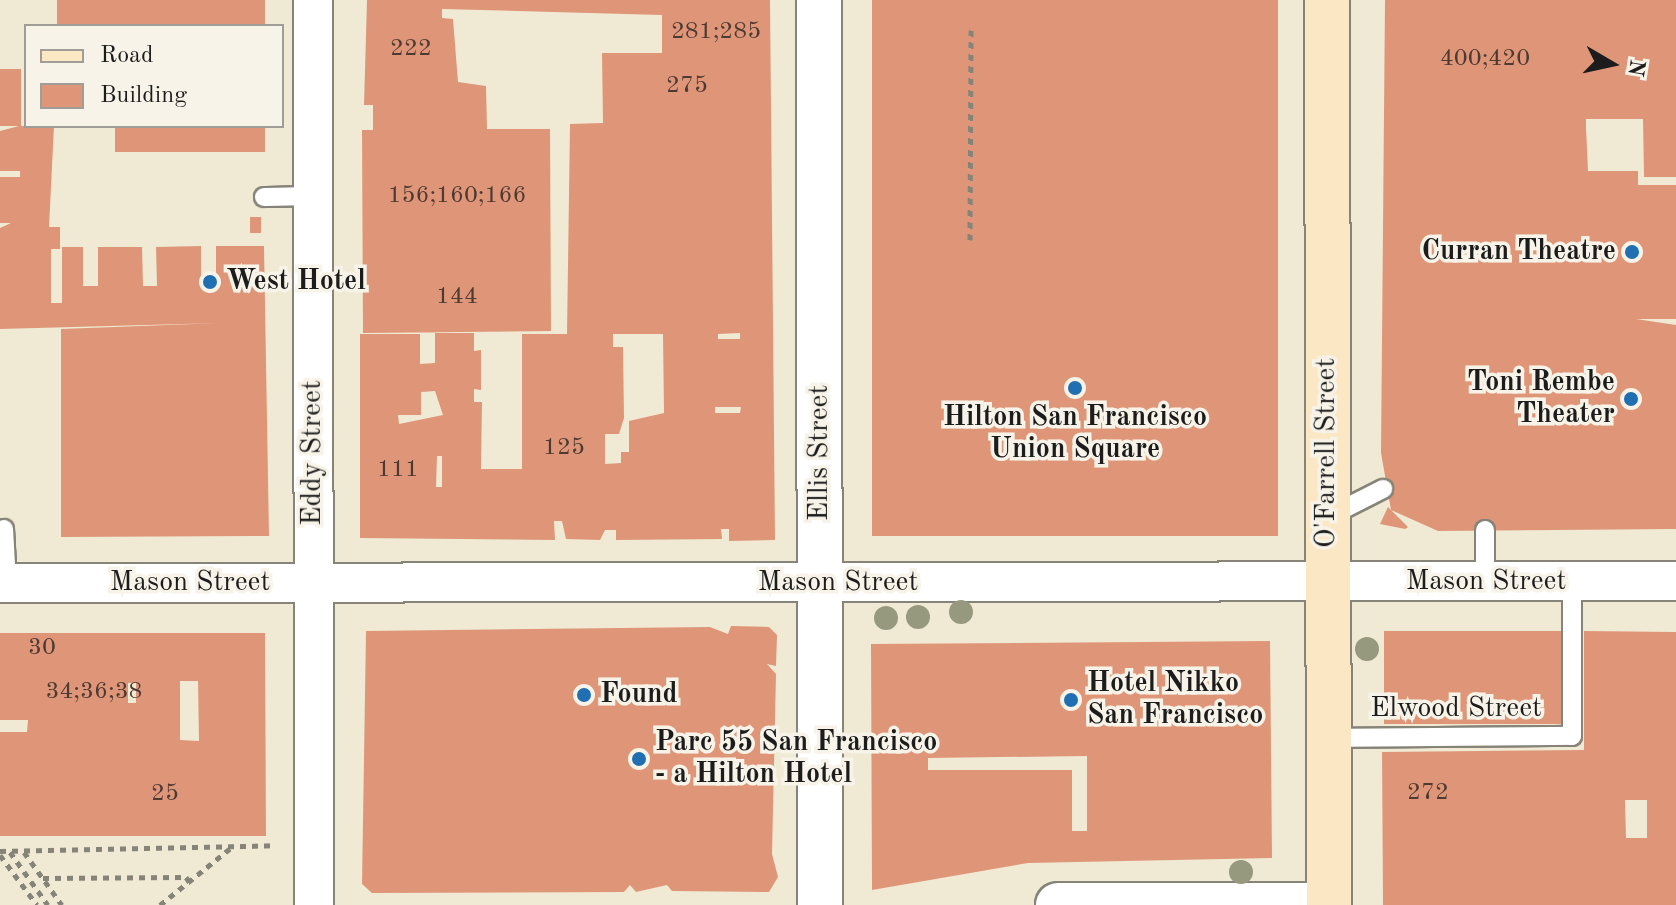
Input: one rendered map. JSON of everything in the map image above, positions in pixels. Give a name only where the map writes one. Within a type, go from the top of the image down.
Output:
[{"type":"main road","name":"O'Farrell Street","points":[[1327,0],[1329,905]]},
{"type":"street","name":"Eddy Street","points":[[313,0],[314,905]]},
{"type":"street","name":"Ellis Street","points":[[819,0],[820,905]]},
{"type":"street","name":"Mason Street","points":[[3,583],[1676,581]]},
{"type":"street","points":[[1058,905],[1329,905]]},
{"type":"lane","points":[[264,197],[313,196]]},
{"type":"lane","points":[[1328,518],[1383,489]]},
{"type":"lane","points":[[3,583],[4,529]]},
{"type":"lane","points":[[1485,530],[1485,582]]},
{"type":"lane","name":"Elwood Street","points":[[1328,738],[1572,736],[1572,581]]},
{"type":"path","points":[[970,240],[971,30]]},
{"type":"path","points":[[37,905],[0,853],[276,845]]},
{"type":"path","points":[[160,905],[233,846]]},
{"type":"path","points":[[9,851],[48,905]]},
{"type":"path","points":[[23,851],[62,905]]},
{"type":"path","points":[[43,878],[186,877],[190,883]]},
{"type":"building","points":[[57,0],[265,0],[265,24],[57,24]]},
{"type":"building","points":[[367,0],[770,0],[775,540],[729,541],[729,529],[721,529],[722,539],[616,540],[616,530],[605,530],[600,540],[566,539],[562,521],[554,521],[555,540],[360,538],[360,334],[420,334],[420,364],[435,363],[435,333],[474,333],[474,351],[481,350],[481,390],[474,389],[474,402],[482,402],[481,469],[522,469],[522,334],[567,334],[570,124],[603,123],[602,53],[662,53],[662,15],[442,9],[442,18],[453,19],[458,82],[486,86],[487,129],[550,129],[551,331],[363,333],[362,130],[373,130],[373,105],[364,105]],"holes":[[[740,333],[740,339],[718,339],[718,334]],[[613,334],[663,334],[664,413],[629,421],[629,452],[621,452],[621,463],[605,464],[605,434],[619,434],[624,418],[623,347],[613,347]],[[435,391],[443,415],[399,424],[398,415],[421,415],[421,392]],[[715,407],[741,407],[740,413],[715,413]],[[437,456],[442,456],[442,487],[436,487]]]},
{"type":"building","name":"Hilton San Francisco Union Square","points":[[872,0],[1278,0],[1278,536],[872,536]]},
{"type":"building","points":[[1385,0],[1676,0],[1676,177],[1644,177],[1643,119],[1586,119],[1586,127],[1588,171],[1638,171],[1638,185],[1676,185],[1676,319],[1636,319],[1676,325],[1676,529],[1438,531],[1391,510],[1381,453]]},
{"type":"building","points":[[0,69],[21,69],[21,126],[54,128],[49,227],[60,227],[60,249],[51,249],[51,303],[62,303],[62,247],[83,247],[83,286],[98,286],[98,247],[142,247],[143,286],[157,286],[156,247],[201,246],[201,278],[216,278],[216,246],[264,246],[269,536],[61,537],[61,329],[220,323],[0,329],[0,228],[11,223],[0,223],[0,177],[20,177],[20,171],[0,171],[0,131],[19,126],[0,126]]},
{"type":"building","points":[[115,128],[265,128],[265,152],[115,152]]},
{"type":"building","points":[[250,217],[261,217],[261,233],[250,233]]},
{"type":"building","points":[[1388,507],[1408,527],[1380,524]]},
{"type":"building","name":"Parc 55 San Francisco - a Hilton Hotel","points":[[731,626],[769,627],[777,635],[776,666],[767,664],[776,674],[772,854],[778,877],[769,892],[672,891],[667,885],[636,892],[630,885],[624,892],[372,893],[362,884],[366,631],[710,627],[728,634]]},
{"type":"building","points":[[1384,631],[1561,631],[1561,724],[1384,724]]},
{"type":"building","points":[[1584,631],[1676,632],[1676,905],[1383,905],[1382,752],[1584,750]],"holes":[[[1625,800],[1647,800],[1647,838],[1626,838]]]},
{"type":"building","points":[[0,633],[265,633],[266,836],[0,836],[0,732],[27,732],[28,720],[0,720]],"holes":[[[180,681],[198,681],[199,741],[180,740]],[[128,683],[136,683],[136,703],[128,703]]]},
{"type":"building","name":"Hotel Nikko San Francisco","points":[[1270,641],[1272,858],[1028,863],[872,890],[871,644]],"holes":[[[1087,756],[1087,831],[1072,831],[1072,770],[928,770],[928,758]]]},
{"type":"place","name":"Curran Theatre","points":[[1632,252]]},
{"type":"place","name":"West Hotel","points":[[210,282]]},
{"type":"place","name":"Hilton San Francisco Union Square","points":[[1075,388]]},
{"type":"place","name":"Toni Rembe Theater","points":[[1631,399]]},
{"type":"place","name":"Found","points":[[584,695]]},
{"type":"place","name":"Hotel Nikko San Francisco","points":[[1071,700]]},
{"type":"place","name":"Parc 55 San Francisco - a Hilton Hotel","points":[[639,759]]}]
